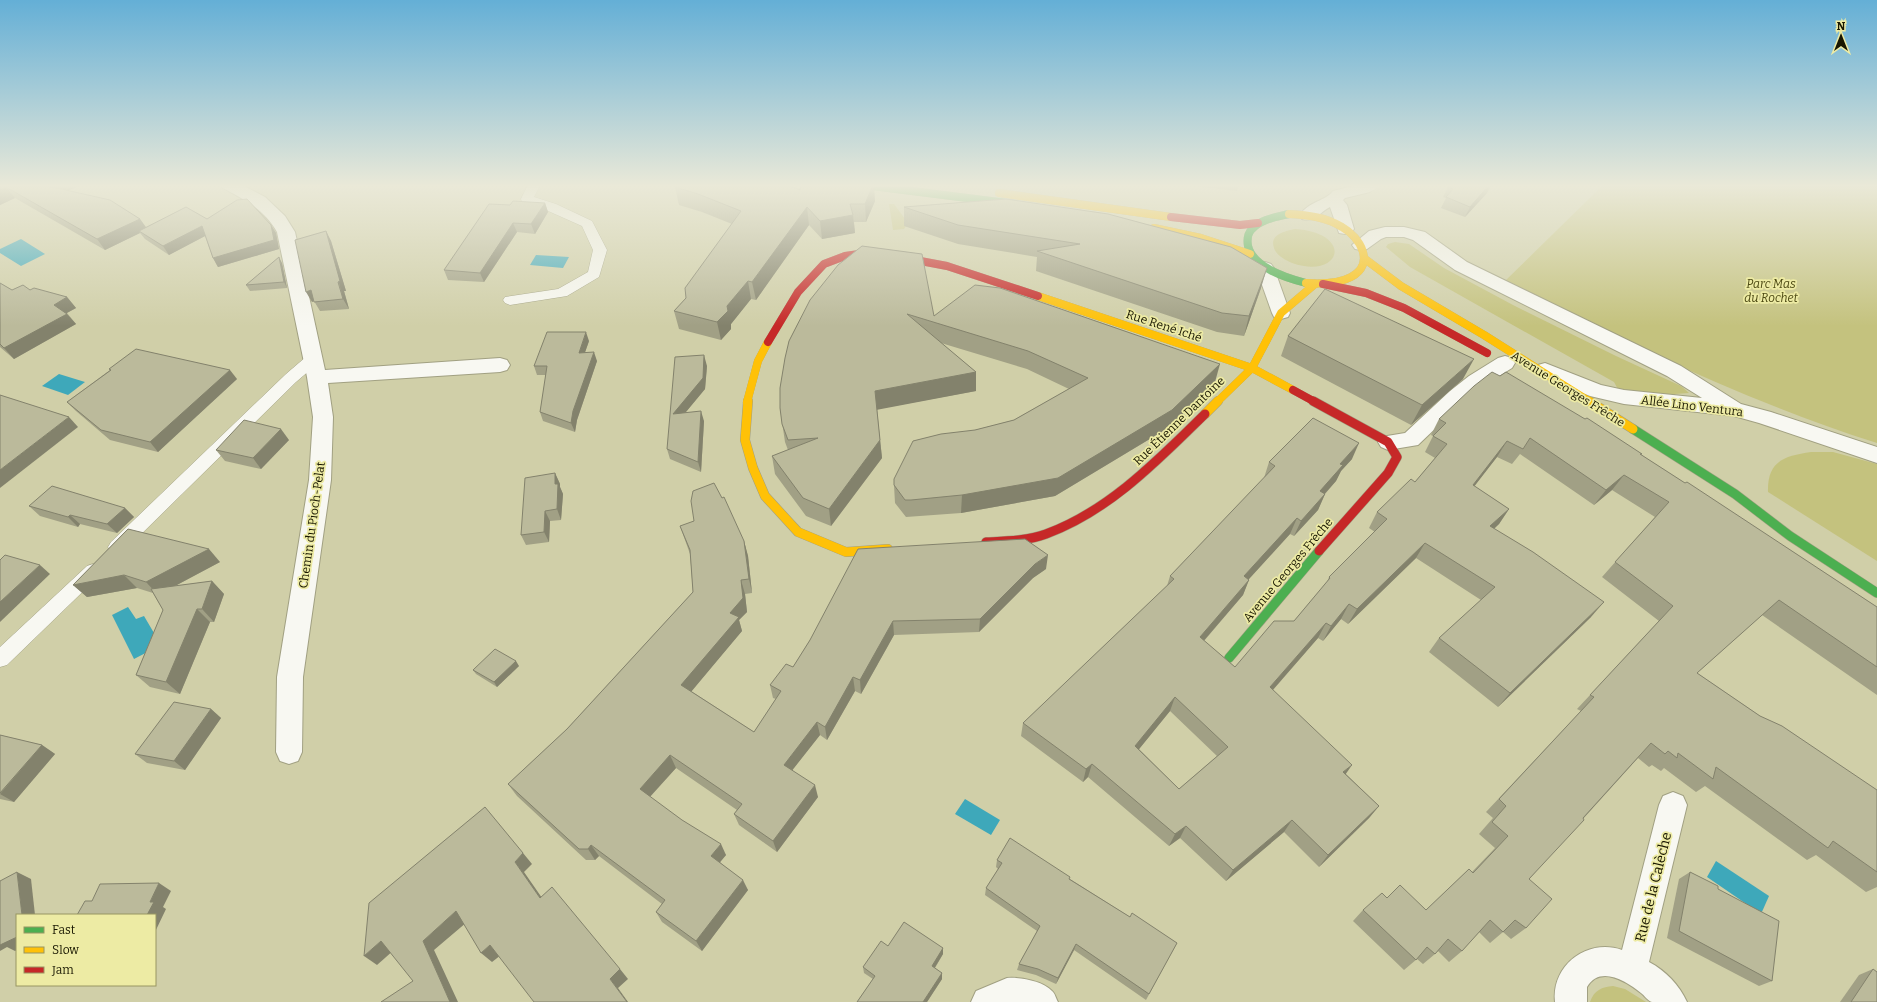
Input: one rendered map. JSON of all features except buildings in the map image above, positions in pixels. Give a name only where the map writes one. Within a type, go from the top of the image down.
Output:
[{"type":"street","name":"Chemin du Pioch-Pelat","points":[[286,232],[292,254],[323,417],[322,461],[314,529],[298,616],[290,677],[289,752]]},
{"type":"street","points":[[1173,232],[1201,238],[1250,254],[1265,268],[1280,276],[1297,281],[1319,284],[1340,281],[1352,276],[1361,268],[1363,252],[1375,235],[1385,232],[1404,232],[1419,236],[1461,266],[1674,371],[1734,409]]},
{"type":"street","points":[[1249,232],[1247,236],[1247,245],[1250,254]]},
{"type":"street","points":[[1347,232],[1363,252]]},
{"type":"street","name":"Rue René Iché","points":[[901,548],[846,552],[798,532],[780,514],[766,496],[753,468],[745,440],[746,408],[758,361],[776,326],[798,292],[824,264],[845,256],[873,252],[947,266],[1252,368],[1365,428],[1388,442]]},
{"type":"street","name":"Avenue Georges Frêche","points":[[1363,252],[1401,286],[1516,365]]},
{"type":"street","points":[[1265,268],[1281,313]]},
{"type":"street","points":[[1252,368],[1281,313],[1319,284]]},
{"type":"street","name":"Avenue Georges Frêche","points":[[1319,284],[1366,294],[1404,308],[1516,365],[1735,494],[1790,536],[1877,594]]},
{"type":"street","points":[[314,368],[500,365]]},
{"type":"street","points":[[1388,442],[1411,440],[1470,386],[1516,365]]},
{"type":"street","name":"Allée Lino Ventura","points":[[1516,365],[1624,398],[1734,409],[1764,417],[1877,455]]},
{"type":"street","name":"Rue Étienne Dantoine","points":[[980,542],[1012,540],[1045,534],[1095,510],[1116,496],[1159,460],[1195,426],[1233,385],[1252,368]]},
{"type":"street","name":"Avenue Georges Frêche","points":[[1229,658],[1388,472],[1397,456],[1388,442]]},
{"type":"street","name":"Avenue Georges Frêche","points":[[1740,511],[1790,536]]},
{"type":"street","name":"Rue de la Calèche","points":[[1632,968],[1673,805]]},
{"type":"street","points":[[1571,1002],[1570,996],[1573,980],[1582,969],[1596,962],[1614,962],[1632,968],[1650,979],[1666,994],[1671,1002]]},
{"type":"street","points":[[987,1002],[1004,994],[1022,993],[1042,1002]]},
{"type":"lane","points":[[510,300],[562,294],[594,274],[600,250],[591,232]]},
{"type":"lane","points":[[0,659],[314,368]]},
{"type":"green space","points":[[1285,232],[1314,232],[1327,238],[1333,246],[1334,254],[1330,261],[1322,265],[1309,267],[1292,263],[1284,259],[1275,251],[1273,243],[1276,236]]},
{"type":"green space","name":"Parc Mas du Rochet","points":[[1555,232],[1877,232],[1877,443],[1829,427],[1734,390],[1595,327],[1504,282]]},
{"type":"green space","points":[[1395,242],[1409,244],[1444,268],[1513,305],[1616,356],[1681,386],[1689,393],[1675,394],[1675,398],[1620,393],[1614,382],[1410,267],[1386,247],[1388,244]]},
{"type":"green space","points":[[1811,452],[1833,452],[1877,464],[1877,561],[1768,492],[1770,473],[1779,462],[1785,458]]},
{"type":"green space","points":[[1613,986],[1625,989],[1646,1002],[1590,1002],[1596,992],[1605,987]]},
{"type":"water","points":[[21,239],[45,254],[21,266],[0,253],[0,249]]},
{"type":"water","points":[[536,255],[569,257],[563,268],[530,265]]},
{"type":"water","points":[[59,374],[85,382],[68,395],[42,386]]},
{"type":"water","points":[[128,607],[136,619],[144,616],[161,645],[134,659],[112,615]]},
{"type":"water","points":[[965,799],[1000,820],[991,835],[955,814]]},
{"type":"water","points":[[1716,861],[1769,896],[1761,914],[1707,877]]},
{"type":"traffic: fast","points":[[1251,232],[1247,239],[1249,250],[1257,261],[1271,271],[1287,278],[1306,283]]},
{"type":"traffic: fast","points":[[1633,429],[1735,494],[1790,536],[1877,593]]},
{"type":"traffic: fast","points":[[1229,658],[1319,551]]},
{"type":"traffic: slow","points":[[1172,232],[1201,238],[1250,254]]},
{"type":"traffic: slow","points":[[1306,283],[1314,284],[1343,280],[1352,277],[1358,271],[1363,264],[1364,252],[1360,242],[1350,232]]},
{"type":"traffic: slow","points":[[1365,259],[1401,286],[1484,335],[1633,429]]},
{"type":"traffic: slow","points":[[1205,414],[1252,368],[1281,313],[1315,284]]},
{"type":"traffic: slow","points":[[1038,296],[1252,368],[1293,390]]},
{"type":"traffic: slow","points":[[768,342],[758,361],[746,408],[745,440],[753,468],[765,496],[798,532],[846,552],[888,549]]},
{"type":"traffic: jam","points":[[768,342],[798,292],[824,264],[845,256],[873,252],[947,266],[1038,296]]},
{"type":"traffic: jam","points":[[1323,284],[1366,293],[1404,308],[1487,353]]},
{"type":"traffic: jam","points":[[1293,390],[1388,442],[1397,457],[1388,473],[1319,551]]},
{"type":"traffic: jam","points":[[986,542],[1032,538],[1046,534],[1069,524],[1112,498],[1132,483],[1205,414]]}]
